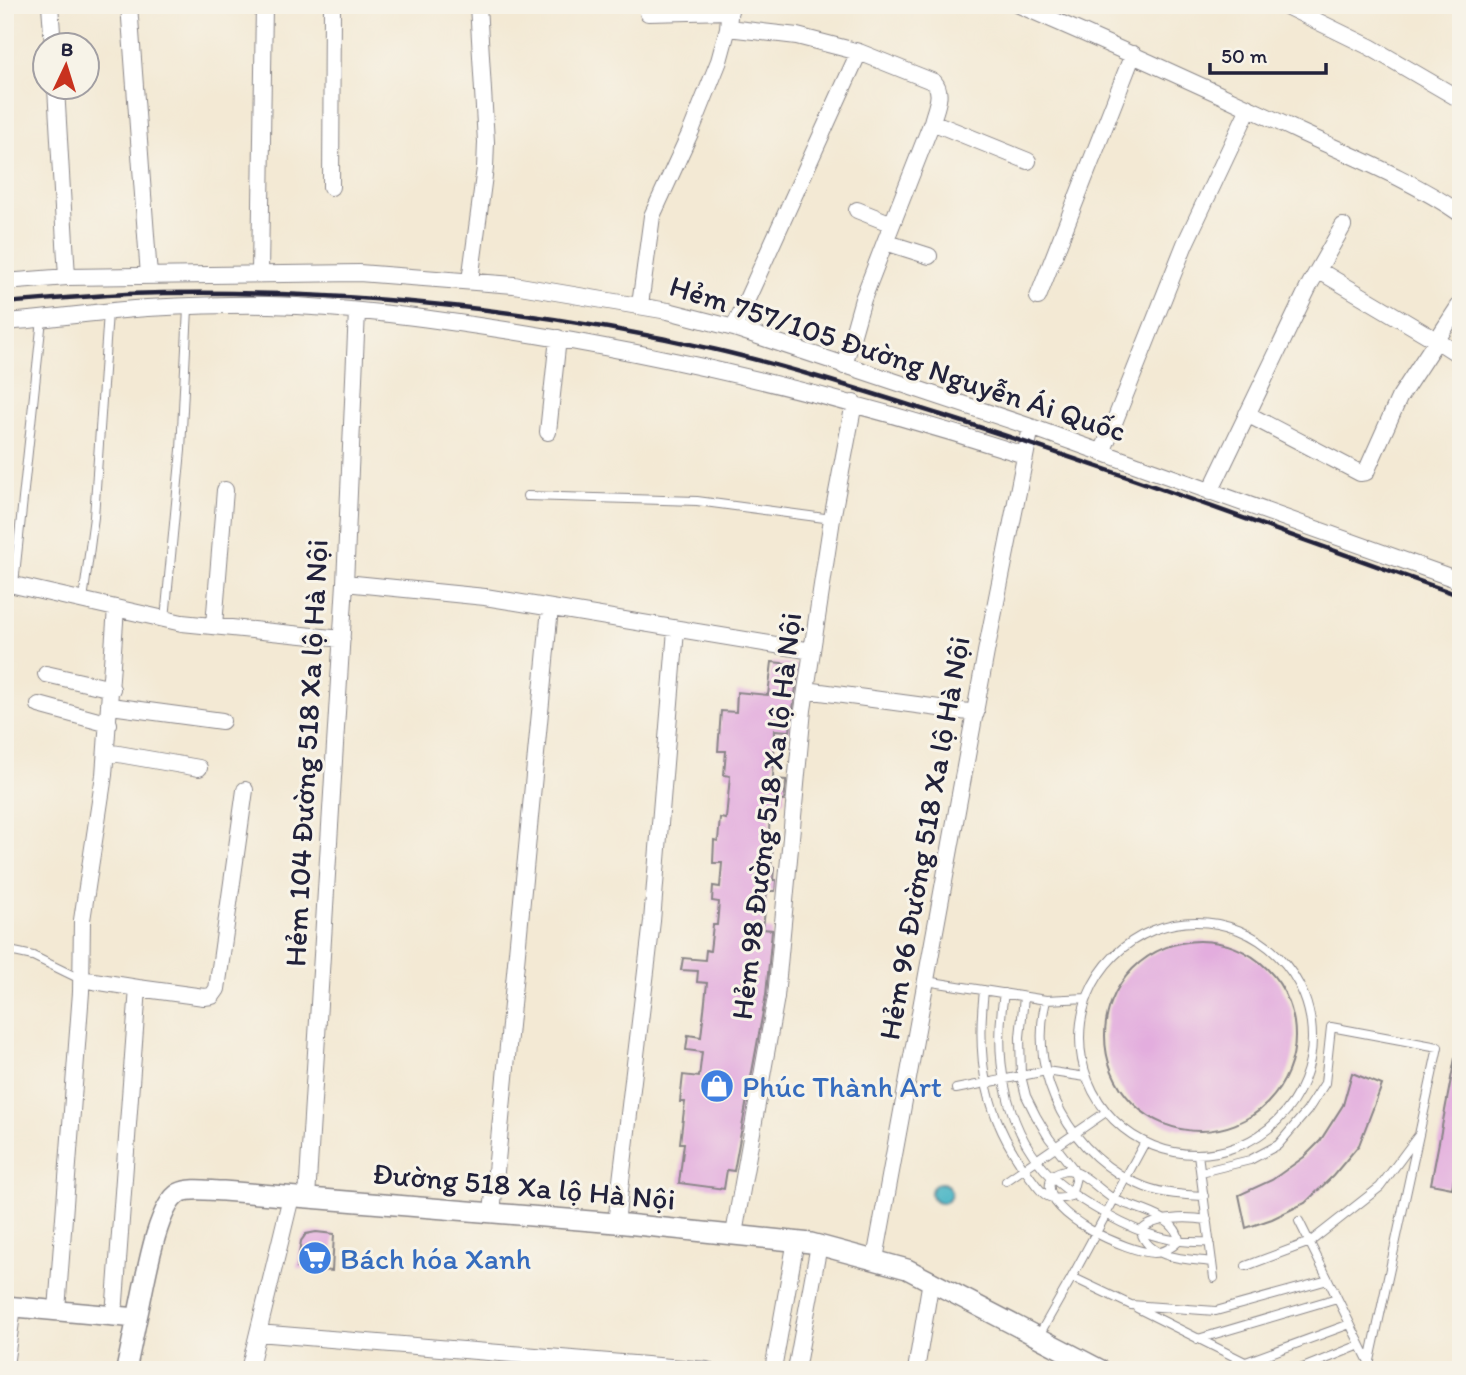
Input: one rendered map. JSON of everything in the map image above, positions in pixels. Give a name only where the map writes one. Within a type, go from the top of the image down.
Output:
[{"type":"street","points":[[50,5],[52,32]]},
{"type":"street","points":[[129,5],[149,276]]},
{"type":"street","points":[[260,273],[264,5]]},
{"type":"street","points":[[331,187],[332,5]]},
{"type":"street","points":[[470,281],[486,142],[478,5]]},
{"type":"street","points":[[1019,5],[1249,108],[1436,197],[1461,214]]},
{"type":"street","points":[[1284,5],[1370,47],[1461,100]]},
{"type":"street","points":[[640,305],[652,216],[719,61],[728,28],[730,8],[648,13]]},
{"type":"street","points":[[728,28],[797,36],[859,52],[934,82],[939,87],[932,122],[863,299],[844,366]]},
{"type":"street","points":[[734,328],[859,52]]},
{"type":"street","points":[[1038,297],[1133,54]]},
{"type":"street","points":[[56,102],[67,276]]},
{"type":"street","points":[[1102,453],[1185,244],[1249,108]]},
{"type":"street","points":[[932,122],[1028,161]]},
{"type":"street","points":[[857,210],[892,224]]},
{"type":"street","points":[[1210,492],[1318,270],[1343,226]]},
{"type":"street","points":[[885,242],[929,256]]},
{"type":"street","points":[[1318,270],[1461,356]]},
{"type":"street","name":"Hẻm 757/105 Đường Nguyễn Ái Quốc","points":[[5,282],[67,276],[359,273],[514,285],[640,305],[734,328],[1031,427],[1461,581]]},
{"type":"street","points":[[1247,414],[1360,473],[1366,472],[1399,398],[1461,303]]},
{"type":"street","points":[[5,322],[188,307],[269,305],[357,311],[558,338],[701,365],[854,403],[1024,455]]},
{"type":"street","name":"Hẻm 104 Đường 518 Xa lộ Hà Nội","points":[[249,1370],[299,1197],[342,639],[357,311]]},
{"type":"street","points":[[548,432],[558,338]]},
{"type":"street","name":"Hẻm 98 Đường 518 Xa lộ Hà Nội","points":[[734,1234],[777,989],[797,759],[806,690],[832,519],[854,403]]},
{"type":"street","name":"Hẻm 96 Đường 518 Xa lộ Hà Nội","points":[[875,1259],[1031,427]]},
{"type":"street","points":[[214,625],[225,490]]},
{"type":"street","points":[[345,583],[485,597],[812,651]]},
{"type":"street","points":[[9,584],[165,620],[342,639]]},
{"type":"street","points":[[57,1310],[81,979],[82,920],[107,752],[117,608]]},
{"type":"street","points":[[492,1213],[550,608]]},
{"type":"street","points":[[617,1223],[652,921],[676,630]]},
{"type":"street","points":[[46,674],[112,689]]},
{"type":"street","points":[[806,690],[976,713]]},
{"type":"street","points":[[39,705],[109,724]]},
{"type":"street","points":[[111,706],[222,721]]},
{"type":"street","points":[[107,752],[199,768]]},
{"type":"street","points":[[81,979],[212,996],[217,989],[245,790]]},
{"type":"street","points":[[114,1315],[138,988]]},
{"type":"street","name":"Đường 518 Xa lộ Hà Nội","points":[[137,1318],[161,1218],[170,1200],[180,1193],[211,1191],[617,1223],[818,1245],[896,1264],[1039,1335],[1101,1370]]},
{"type":"street","points":[[773,1370],[796,1241]]},
{"type":"street","points":[[796,1370],[818,1245]]},
{"type":"street","points":[[916,1370],[931,1280]]},
{"type":"street","points":[[5,1366],[9,1307],[137,1318],[125,1370]]},
{"type":"street","points":[[258,1333],[707,1370]]},
{"type":"lane","points":[[165,620],[181,450],[188,307]]},
{"type":"lane","points":[[83,600],[94,517],[108,312]]},
{"type":"lane","points":[[9,584],[42,320]]},
{"type":"lane","points":[[527,496],[697,501],[832,519]]},
{"type":"lane","points":[[1199,922],[1235,928],[1266,945],[1292,971],[1308,1003],[1314,1038],[1308,1074],[1292,1106],[1266,1132],[1234,1149],[1198,1154],[1180,1153],[1145,1142],[1124,1129],[1106,1112],[1086,1077],[1080,1051],[1080,1024],[1087,998],[1104,967],[1131,942],[1163,927],[1199,922]]},
{"type":"lane","points":[[5,950],[33,956],[81,979]]},
{"type":"lane","points":[[926,981],[1046,1000],[1087,998]]},
{"type":"lane","points":[[984,990],[981,1027],[985,1083],[995,1121],[1015,1158],[1039,1189],[1059,1200],[1071,1196],[1075,1185],[1074,1172]]},
{"type":"lane","points":[[1004,993],[999,1030],[1003,1079],[1024,1142],[1037,1160],[1072,1193],[1141,1232],[1179,1241],[1210,1242]]},
{"type":"lane","points":[[1024,996],[1020,1037],[1021,1076],[1026,1096],[1056,1147],[1074,1172],[1114,1199],[1144,1210],[1174,1228],[1179,1241]]},
{"type":"lane","points":[[1046,1000],[1042,1025],[1046,1071],[1055,1100],[1075,1134],[1094,1157],[1110,1170],[1146,1188],[1171,1194],[1204,1196]]},
{"type":"lane","points":[[1201,1172],[1250,1160],[1278,1145],[1307,1111],[1325,1083],[1331,1027],[1438,1047],[1368,1367]]},
{"type":"lane","points":[[956,1089],[1046,1071],[1086,1077]]},
{"type":"lane","points":[[1006,1181],[1106,1112]]},
{"type":"lane","points":[[1246,1266],[1310,1242],[1380,1187],[1420,1133]]},
{"type":"lane","points":[[1039,1335],[1145,1142]]},
{"type":"lane","points":[[1198,1154],[1214,1278]]},
{"type":"lane","points":[[1074,1172],[1056,1172],[1049,1186],[1059,1207],[1096,1233],[1120,1244],[1154,1253],[1171,1248],[1179,1241]]},
{"type":"lane","points":[[1141,1232],[1150,1223],[1192,1218],[1207,1220]]},
{"type":"lane","points":[[1299,1220],[1360,1345],[1368,1367]]},
{"type":"lane","points":[[1141,1232],[1146,1242],[1160,1252],[1212,1262]]},
{"type":"lane","points":[[1072,1277],[1261,1370]]},
{"type":"lane","points":[[1131,1305],[1216,1311],[1328,1280]]},
{"type":"lane","points":[[1198,1339],[1337,1298]]},
{"type":"lane","points":[[1246,1363],[1350,1324]]},
{"type":"lane","points":[[1298,1370],[1360,1345]]},
{"type":"water","points":[[941,1183],[948,1186],[951,1193],[948,1200],[941,1203],[934,1200],[931,1193],[934,1186]]},
{"type":"building","points":[[772,662],[799,665],[790,731],[775,730],[773,779],[786,780],[786,783],[784,801],[771,800],[768,845],[773,846],[771,867],[774,867],[773,880],[776,880],[775,891],[767,891],[763,929],[772,930],[766,995],[734,1171],[727,1170],[724,1189],[679,1183],[684,1143],[680,1143],[685,1102],[680,1102],[683,1075],[699,1077],[702,1052],[686,1050],[688,1035],[701,1037],[707,983],[697,982],[698,971],[681,970],[683,958],[705,960],[706,950],[710,951],[713,925],[717,925],[719,902],[712,901],[713,886],[720,887],[722,863],[713,863],[714,840],[718,841],[720,818],[726,819],[730,776],[724,775],[726,751],[718,751],[721,711],[736,712],[737,692],[768,695]]},
{"type":"building","points":[[1200,941],[1236,948],[1267,969],[1288,1000],[1295,1036],[1288,1072],[1267,1103],[1236,1124],[1200,1131],[1164,1124],[1133,1103],[1112,1072],[1105,1036],[1112,1000],[1133,969],[1164,948]]},
{"type":"building","points":[[1455,1058],[1461,1059],[1461,1145],[1452,1188],[1431,1184]]},
{"type":"building","points":[[1352,1073],[1382,1085],[1359,1145],[1305,1203],[1246,1228],[1239,1195],[1272,1180],[1304,1157],[1320,1141],[1343,1105]]},
{"type":"building","name":"Bách hóa Xanh","points":[[306,1234],[334,1234],[332,1271],[297,1268],[301,1241]]},
{"type":"railway","points":[[5,303],[126,294],[349,297],[497,311],[644,335],[774,365],[941,415],[1137,480],[1461,596]]},
{"type":"place","name":"Phúc Thành Art","points":[[717,1086]]},
{"type":"place","name":"Bách hóa Xanh","points":[[315,1258]]}]
